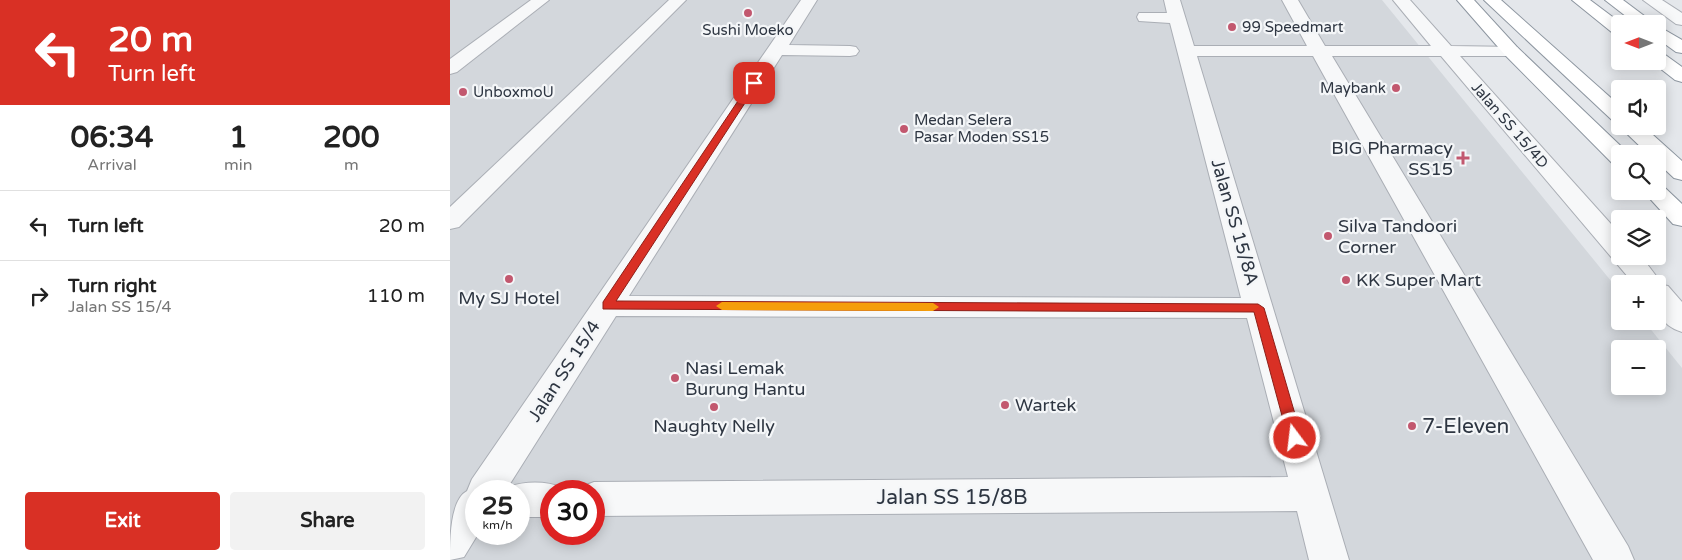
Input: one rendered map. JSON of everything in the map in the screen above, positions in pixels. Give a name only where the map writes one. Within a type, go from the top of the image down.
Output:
[{"type":"highway","points":[[1465,0],[1511,51],[1611,149]]},
{"type":"highway","points":[[1492,0],[1611,109]]},
{"type":"highway","points":[[1580,0],[1611,23]]},
{"type":"highway","points":[[1613,0],[1634,15]]},
{"type":"highway","points":[[1666,37],[1682,48]]},
{"type":"highway","points":[[1666,64],[1682,76]]},
{"type":"highway","points":[[1640,135],[1682,173]]},
{"type":"highway","points":[[1664,200],[1682,218]]},
{"type":"street","points":[[450,68],[541,0]]},
{"type":"street","points":[[450,221],[678,0]]},
{"type":"street","name":"Jalan SS 15/4","points":[[492,480],[808,0]]},
{"type":"street","points":[[1290,0],[1614,560]]},
{"type":"street","name":"Jalan SS 15/4D","points":[[1401,0],[1611,240]]},
{"type":"street","points":[[1651,0],[1682,20]]},
{"type":"street","points":[[1145,18],[1174,9]]},
{"type":"street","name":"Jalan SS 15/8A","points":[[1174,9],[1329,560]]},
{"type":"street","points":[[775,50],[850,51]]},
{"type":"street","points":[[1187,51],[1511,51]]},
{"type":"street","points":[[1634,265],[1642,275]]},
{"type":"street","points":[[1666,302],[1682,321]]},
{"type":"street","points":[[607,306],[1258,308]]},
{"type":"street","name":"Jalan SS 15/8B","points":[[605,499],[1310,494]]},
{"type":"street","points":[[450,544],[465,522]]},
{"type":"shaded area","points":[[450,0],[1382,0],[1611,281],[1611,330],[1651,330],[1659,340],[1611,340],[1611,395],[1666,395],[1666,348],[1682,368],[1682,560],[450,560]]},
{"type":"slow traffic","points":[[722,306],[933,307]]},
{"type":"place","name":"Sushi Moeko","points":[[748,13]]},
{"type":"place","name":"99 Speedmart","points":[[1232,27]]},
{"type":"place","name":"Maybank","points":[[1396,88]]},
{"type":"place","name":"UnboxmoU","points":[[463,92]]},
{"type":"place","name":"Medan Selera Pasar Moden SS15","points":[[904,129]]},
{"type":"place","name":"BIG Pharmacy SS15","points":[[1463,158]]},
{"type":"place","name":"Silva Tandoori Corner","points":[[1328,236]]},
{"type":"place","name":"My SJ Hotel","points":[[509,279]]},
{"type":"place","name":"KK Super Mart","points":[[1346,280]]},
{"type":"place","name":"Nasi Lemak Burung Hantu","points":[[675,378]]},
{"type":"place","name":"Wartek","points":[[1005,405]]},
{"type":"place","name":"Naughty Nelly","points":[[714,407]]},
{"type":"place","name":"7-Eleven","points":[[1412,426]]},
{"type":"route","points":[[754,83],[607,306],[1258,308],[1295,438]]}]
